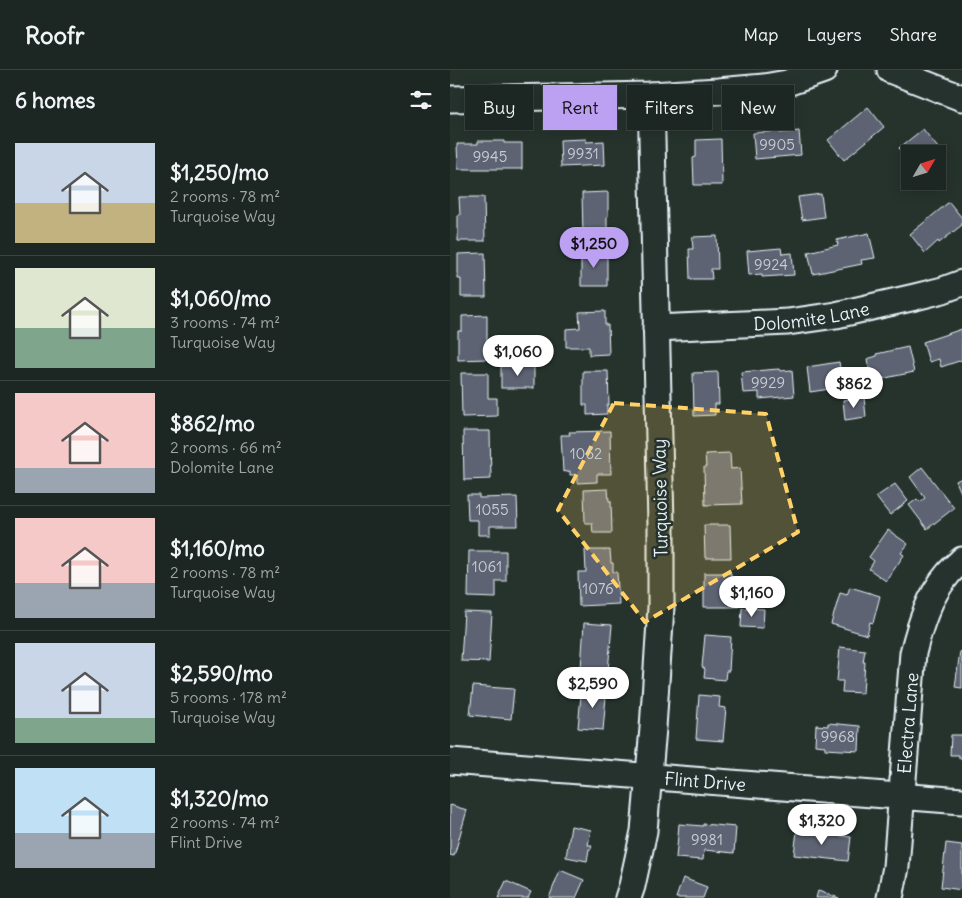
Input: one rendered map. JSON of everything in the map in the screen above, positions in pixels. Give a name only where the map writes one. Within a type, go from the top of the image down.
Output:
[{"type":"street","points":[[712,91],[787,84],[824,70]]},
{"type":"street","points":[[890,70],[962,98]]},
{"type":"street","points":[[450,99],[627,96]]},
{"type":"street","name":"Turquoise Way","points":[[628,898],[644,831],[661,607],[661,526],[652,130]]},
{"type":"street","name":"Dolomite Lane","points":[[656,328],[788,322],[836,315],[943,290],[962,283]]},
{"type":"street","name":"Electra Lane","points":[[890,898],[896,867],[913,653],[920,624],[932,598],[947,575],[962,560]]},
{"type":"street","name":"Flint Drive","points":[[450,761],[962,801]]},
{"type":"highlighted area","points":[[614,403],[766,414],[798,532],[645,622],[558,510]]},
{"type":"building","points":[[868,107],[884,127],[844,160],[828,140]]},
{"type":"building","points":[[923,129],[936,145],[903,145]]},
{"type":"building","points":[[780,131],[780,133],[799,131],[801,155],[755,159],[753,133]]},
{"type":"building","points":[[586,139],[586,142],[604,141],[605,165],[561,167],[560,140]]},
{"type":"building","points":[[721,139],[722,185],[694,185],[693,158],[696,157],[696,140]]},
{"type":"building","points":[[478,141],[522,143],[522,169],[458,169],[457,144],[478,144]]},
{"type":"building","points":[[608,192],[607,235],[583,235],[582,193]]},
{"type":"building","points":[[821,194],[824,217],[802,220],[798,197]]},
{"type":"building","points":[[459,197],[484,197],[485,241],[458,241]]},
{"type":"building","points":[[949,202],[962,218],[962,225],[939,243],[938,241],[925,253],[910,234]]},
{"type":"building","points":[[869,233],[875,258],[861,260],[862,264],[813,274],[808,252],[838,245],[837,240]]},
{"type":"building","points":[[717,236],[718,269],[711,269],[712,279],[690,279],[689,249],[693,249],[692,237]]},
{"type":"building","points":[[781,248],[782,254],[792,253],[794,275],[762,277],[762,274],[749,275],[747,251]]},
{"type":"building","points":[[607,252],[607,286],[581,286],[581,253]]},
{"type":"building","points":[[485,253],[486,297],[461,297],[461,279],[458,279],[458,254]]},
{"type":"building","points":[[605,311],[605,325],[608,325],[609,354],[589,355],[589,347],[566,347],[566,329],[580,328],[579,312]]},
{"type":"building","points":[[487,315],[487,359],[458,360],[458,331],[462,331],[462,316]]},
{"type":"building","points":[[962,329],[962,360],[941,367],[939,359],[929,362],[923,342]]},
{"type":"building","points":[[503,342],[535,342],[535,364],[503,364]]},
{"type":"building","points":[[908,347],[914,372],[881,379],[880,376],[871,378],[867,359],[877,356],[876,354]]},
{"type":"building","points":[[839,362],[843,387],[810,392],[807,367]]},
{"type":"building","points":[[501,366],[534,366],[534,388],[501,388]]},
{"type":"building","points":[[779,369],[780,371],[792,370],[794,396],[759,399],[759,392],[743,393],[741,372]]},
{"type":"building","points":[[583,371],[608,371],[609,405],[607,405],[607,414],[587,415],[587,405],[583,405]]},
{"type":"building","points":[[718,372],[719,404],[715,404],[715,415],[694,416],[693,373]]},
{"type":"building","points":[[461,373],[488,373],[488,398],[497,398],[497,416],[462,417]]},
{"type":"building","points":[[864,397],[866,417],[845,420],[843,400]]},
{"type":"building","points":[[463,431],[490,431],[491,479],[464,480]]},
{"type":"building","points":[[610,431],[611,474],[597,474],[597,482],[577,483],[577,475],[570,475],[570,471],[563,472],[561,435],[570,435],[569,432]]},
{"type":"building","points":[[730,453],[731,469],[740,468],[742,504],[705,505],[705,454]]},
{"type":"building","points":[[922,467],[954,508],[927,529],[909,505],[917,499],[920,502],[925,498],[910,477]]},
{"type":"building","points":[[962,478],[962,495],[956,481]]},
{"type":"building","points":[[895,484],[908,501],[890,515],[876,497]]},
{"type":"building","points":[[608,489],[609,501],[611,501],[612,533],[593,533],[592,523],[585,523],[584,490]]},
{"type":"building","points":[[467,495],[479,495],[479,498],[517,497],[518,526],[490,526],[490,535],[478,535],[478,520],[468,520]]},
{"type":"building","points":[[704,525],[730,525],[731,558],[705,558]]},
{"type":"building","points":[[888,530],[908,544],[901,553],[904,555],[886,581],[869,569],[874,561],[869,557]]},
{"type":"building","points":[[585,550],[610,550],[613,572],[617,572],[619,604],[579,606],[578,572],[586,572]]},
{"type":"building","points":[[469,551],[506,551],[506,581],[496,581],[496,598],[468,597]]},
{"type":"building","points":[[704,573],[731,573],[731,587],[744,587],[744,603],[739,607],[704,607]]},
{"type":"building","points":[[850,587],[880,596],[873,623],[870,622],[867,635],[831,624],[840,593],[847,595]]},
{"type":"building","points":[[742,608],[764,609],[763,628],[741,627]]},
{"type":"building","points":[[464,612],[492,613],[489,662],[461,661]]},
{"type":"building","points":[[584,623],[612,625],[608,671],[581,669]]},
{"type":"building","points":[[705,635],[731,637],[729,671],[726,671],[725,680],[704,678],[705,669],[702,667]]},
{"type":"building","points":[[840,647],[865,650],[863,693],[842,692],[843,681],[837,681]]},
{"type":"building","points":[[960,651],[962,652],[962,688],[955,687]]},
{"type":"building","points":[[473,686],[514,689],[511,719],[470,715]]},
{"type":"building","points":[[585,686],[605,687],[603,730],[578,728],[581,695],[584,696]]},
{"type":"building","points":[[699,695],[720,697],[719,707],[726,708],[723,741],[696,739]]},
{"type":"building","points":[[828,723],[860,726],[859,751],[825,749],[825,746],[815,745],[816,725],[828,726]]},
{"type":"building","points":[[951,735],[962,735],[962,758],[959,758],[959,755],[950,755]]},
{"type":"building","points":[[450,805],[467,810],[454,856],[450,855]]},
{"type":"building","points":[[679,824],[736,827],[734,853],[704,850],[703,860],[676,858]]},
{"type":"building","points":[[571,826],[591,830],[588,845],[592,845],[591,849],[589,849],[587,861],[566,857]]},
{"type":"building","points":[[797,831],[851,837],[848,861],[794,855]]},
{"type":"building","points":[[946,843],[962,845],[962,890],[941,887]]},
{"type":"building","points":[[560,870],[584,880],[576,898],[549,898]]},
{"type":"building","points":[[683,878],[707,887],[703,898],[676,898]]},
{"type":"building","points":[[506,881],[531,892],[528,898],[498,898]]},
{"type":"building","points":[[818,891],[839,898],[816,898]]}]
